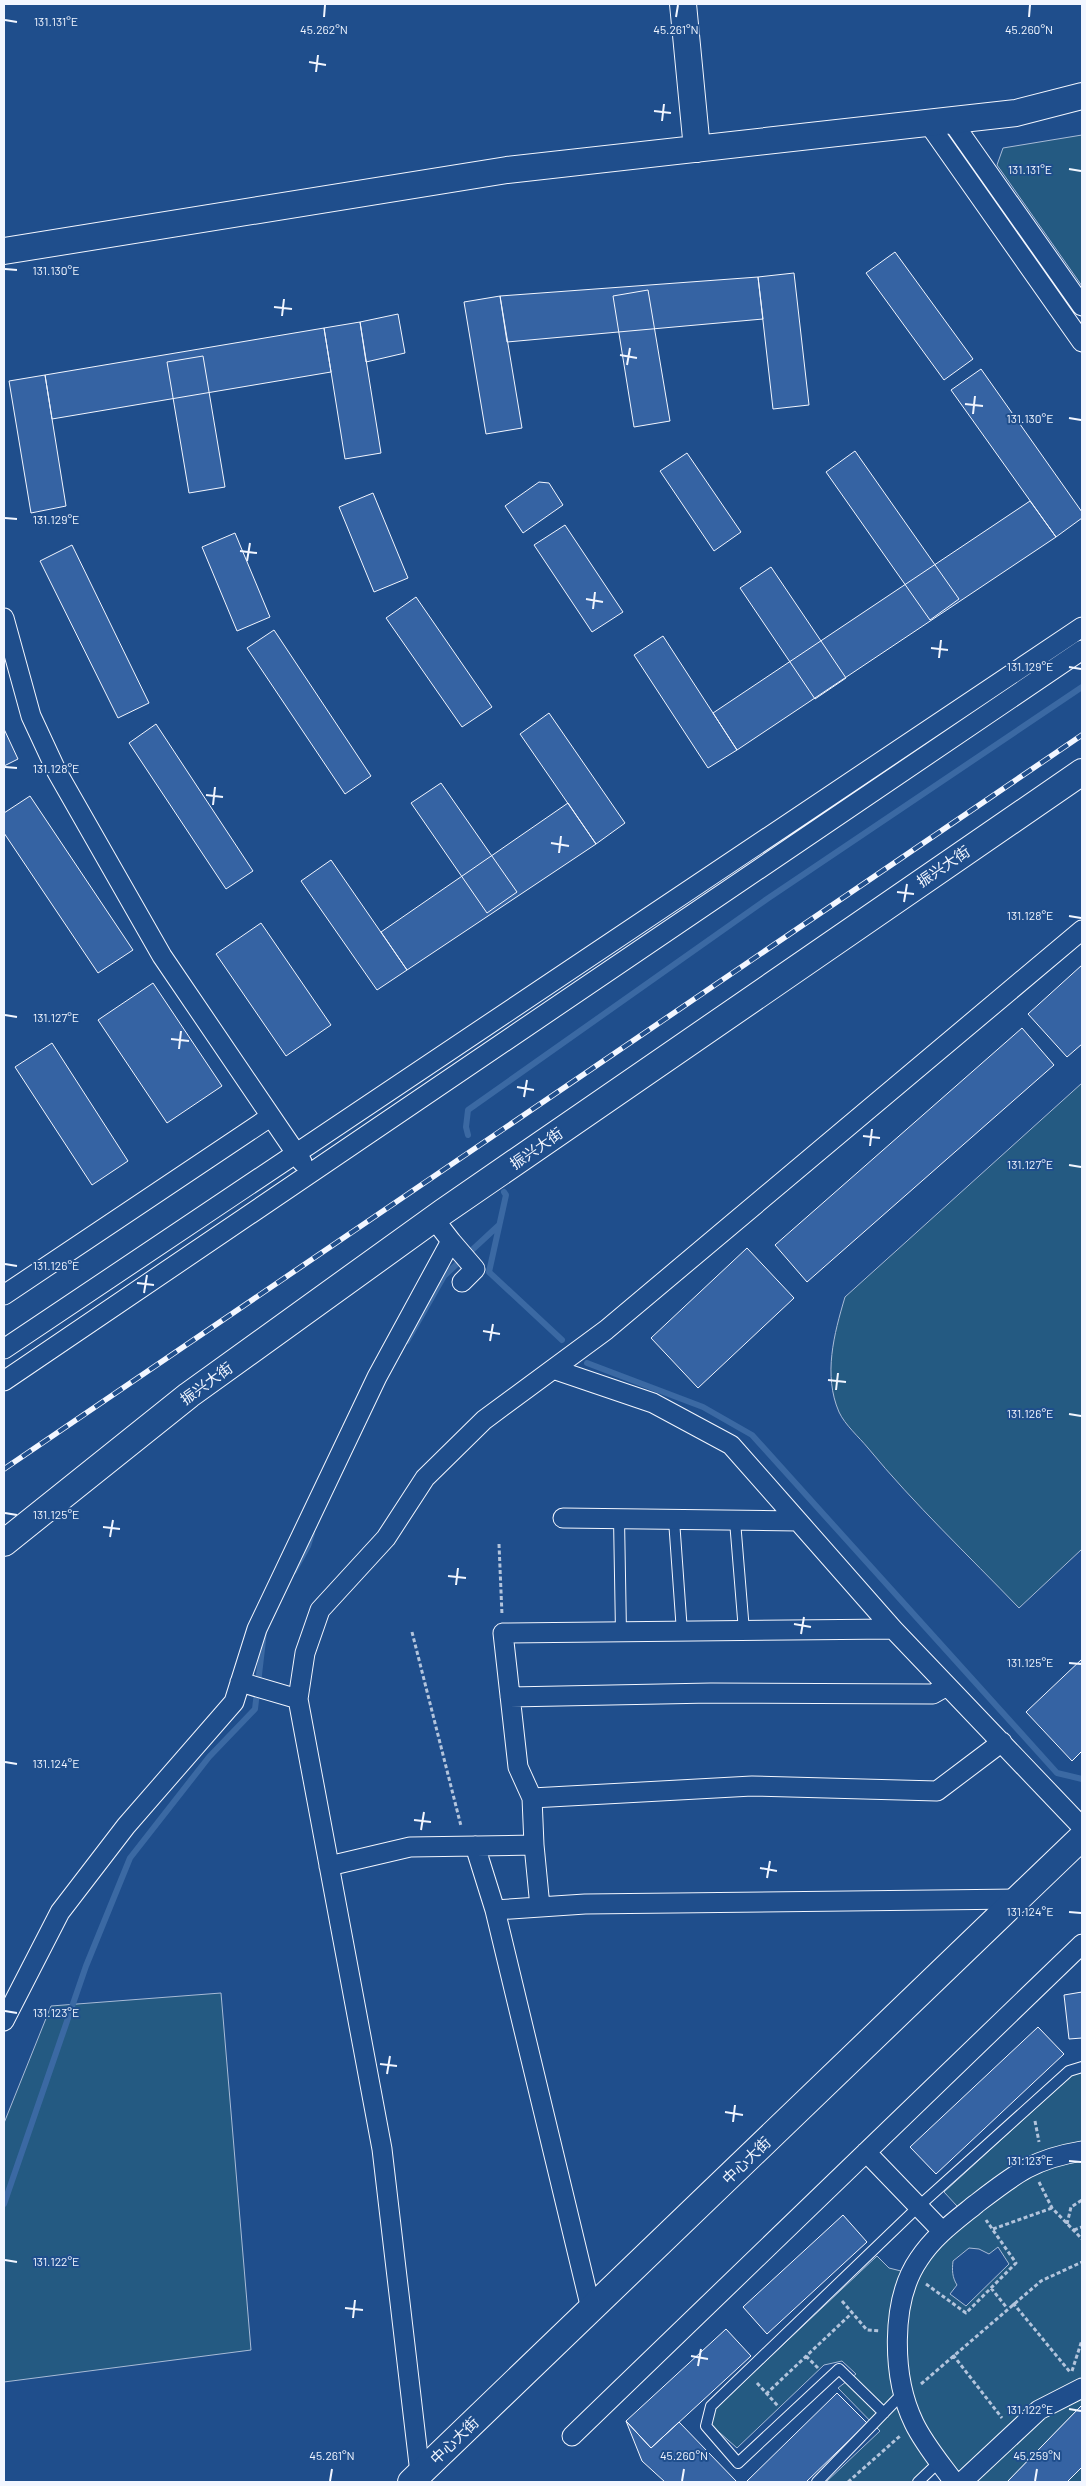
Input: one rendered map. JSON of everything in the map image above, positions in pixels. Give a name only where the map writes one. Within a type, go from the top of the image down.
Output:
[{"type":"street","points":[[683,4],[697,149]]},
{"type":"street","points":[[4,251],[507,170],[1016,113],[1082,96]]},
{"type":"street","points":[[939,122],[1082,306]]},
{"type":"street","points":[[939,122],[1082,342]]},
{"type":"street","points":[[4,618],[31,716],[57,772],[162,956],[270,1118],[310,1173]]},
{"type":"street","points":[[4,1348],[1082,628]]},
{"type":"street","points":[[4,1381],[1082,650]]},
{"type":"street","name":"振兴大街","points":[[4,1542],[188,1396],[434,1219],[1082,772]]},
{"type":"street","points":[[415,2478],[382,2149],[298,1699],[304,1654],[320,1610],[386,1538],[425,1478],[484,1420],[606,1330],[1082,930]]},
{"type":"street","points":[[4,1295],[270,1118]]},
{"type":"street","points":[[434,1219],[475,1269],[462,1282]]},
{"type":"street","points":[[4,2021],[60,1912],[126,1826],[234,1702],[257,1629],[377,1377],[451,1241]]},
{"type":"street","points":[[553,1368],[653,1403],[731,1445],[893,1629],[1082,1827]]},
{"type":"street","points":[[562,1518],[798,1522]]},
{"type":"street","points":[[540,1907],[532,1798],[518,1766],[503,1633],[893,1629]]},
{"type":"street","points":[[240,1682],[298,1699]]},
{"type":"street","points":[[510,1697],[711,1693],[933,1694],[947,1686]]},
{"type":"street","points":[[532,1798],[752,1786],[937,1791],[1002,1742]]},
{"type":"street","name":"中心大街","points":[[415,2478],[1082,1837]]},
{"type":"street","points":[[329,1866],[410,1847],[534,1845]]},
{"type":"street","points":[[470,1846],[495,1910],[590,2309]]},
{"type":"street","points":[[495,1910],[585,1904],[1018,1899]]},
{"type":"street","points":[[572,2436],[1082,1944]]},
{"type":"street","points":[[954,2482],[914,2423],[903,2394],[898,2362],[898,2332],[904,2289],[918,2259],[942,2231],[1019,2171],[1056,2155],[1082,2151]]},
{"type":"street","points":[[866,2152],[942,2231]]},
{"type":"street","points":[[962,2482],[1040,2410],[1082,2388]]},
{"type":"lane","points":[[620,1519],[621,1632]]},
{"type":"lane","points":[[674,1520],[682,1632]]},
{"type":"lane","points":[[735,1520],[744,1631]]},
{"type":"lane","points":[[884,2413],[840,2369],[738,2463],[706,2426],[711,2406],[746,2371],[919,2206],[1069,2071],[1082,2067]]},
{"type":"lane","points":[[817,2482],[903,2394]]},
{"type":"lane","points":[[918,2482],[940,2462]]},
{"type":"path","points":[[499,1544],[503,1633]]},
{"type":"path","points":[[412,1632],[470,1846]]},
{"type":"path","points":[[1032,2104],[1036,2164],[1052,2208],[1082,2239]]},
{"type":"path","points":[[1067,2224],[1071,2207],[1082,2200]]},
{"type":"path","points":[[912,2273],[966,2313],[1016,2263],[976,2205]]},
{"type":"path","points":[[993,2229],[1052,2208]]},
{"type":"path","points":[[1074,2230],[1082,2227]]},
{"type":"path","points":[[903,2394],[916,2389],[1006,2308],[1041,2281],[1082,2262]]},
{"type":"path","points":[[991,2288],[1006,2308]]},
{"type":"path","points":[[832,2289],[867,2330],[898,2332]]},
{"type":"path","points":[[1013,2303],[1071,2374],[1082,2340]]},
{"type":"path","points":[[766,2394],[852,2313]]},
{"type":"path","points":[[953,2356],[1014,2434]]},
{"type":"path","points":[[746,2371],[787,2417]]},
{"type":"path","points":[[848,2482],[914,2423]]},
{"type":"shaded area","points":[[1082,135],[1082,286],[997,165],[1003,148]]},
{"type":"shaded area","points":[[1082,1083],[1082,1549],[1019,1608],[923,1509],[845,1422],[834,1398],[831,1369],[832,1355],[837,1325],[845,1297]]},
{"type":"shaded area","points":[[221,1993],[251,2350],[4,2382],[4,2123],[51,2006]]},
{"type":"shaded area","points":[[1082,2061],[1082,2405],[1007,2482],[962,2482],[950,2465],[915,2482],[826,2482],[880,2431],[838,2388],[856,2374],[842,2361],[824,2365],[737,2448],[711,2425],[715,2409],[877,2256],[889,2268],[901,2271],[913,2281],[932,2255],[969,2219],[944,2192],[1071,2076]],"holes":[[[998,2247],[1009,2264],[966,2306],[950,2294],[957,2285],[954,2279],[953,2261],[969,2248],[979,2249],[989,2254]]]},
{"type":"shaded area","points":[[1082,2467],[1082,2482],[1067,2482]]},
{"type":"building","points":[[895,252],[973,359],[944,380],[866,273]]},
{"type":"building","points":[[794,273],[809,405],[773,409],[758,277]]},
{"type":"building","points":[[758,277],[763,319],[507,342],[500,296]]},
{"type":"building","points":[[648,290],[670,421],[634,427],[613,296]]},
{"type":"building","points":[[500,296],[522,428],[486,434],[464,302]]},
{"type":"building","points":[[398,314],[405,353],[366,362],[360,322]]},
{"type":"building","points":[[360,322],[381,453],[345,459],[324,328]]},
{"type":"building","points":[[324,328],[331,372],[52,419],[45,375]]},
{"type":"building","points":[[203,356],[225,487],[189,493],[167,362]]},
{"type":"building","points":[[981,369],[1082,512],[1082,518],[1056,537],[951,390]]},
{"type":"building","points":[[45,375],[66,506],[31,513],[9,381]]},
{"type":"building","points":[[855,451],[959,599],[930,620],[826,472]]},
{"type":"building","points":[[687,453],[741,532],[714,551],[660,471]]},
{"type":"building","points":[[539,482],[549,483],[563,505],[523,533],[505,506]]},
{"type":"building","points":[[373,493],[408,578],[374,592],[339,507]]},
{"type":"building","points":[[1030,501],[1056,537],[737,750],[713,713]]},
{"type":"building","points":[[565,525],[623,612],[592,632],[534,545]]},
{"type":"building","points":[[235,533],[270,617],[237,631],[202,547]]},
{"type":"building","points":[[72,545],[149,703],[118,718],[40,561]]},
{"type":"building","points":[[771,567],[846,678],[815,699],[740,588]]},
{"type":"building","points":[[416,597],[492,707],[462,727],[386,618]]},
{"type":"building","points":[[274,630],[371,776],[345,794],[247,648]]},
{"type":"building","points":[[663,636],[737,750],[708,768],[634,655]]},
{"type":"building","points":[[549,713],[625,823],[596,844],[520,734]]},
{"type":"building","points":[[156,724],[253,871],[226,889],[129,743]]},
{"type":"building","points":[[4,729],[18,759],[4,766]]},
{"type":"building","points":[[441,783],[517,892],[487,913],[411,803]]},
{"type":"building","points":[[30,796],[133,950],[98,973],[4,833],[4,813]]},
{"type":"building","points":[[568,803],[596,844],[407,970],[381,932]]},
{"type":"building","points":[[331,860],[407,970],[377,990],[301,881]]},
{"type":"building","points":[[261,923],[331,1025],[286,1056],[216,954]]},
{"type":"building","points":[[1082,965],[1082,1044],[1067,1057],[1028,1014]]},
{"type":"building","points":[[153,983],[222,1086],[167,1123],[98,1020]]},
{"type":"building","points":[[1022,1028],[1054,1065],[807,1282],[775,1245]]},
{"type":"building","points":[[52,1043],[128,1161],[92,1185],[15,1067]]},
{"type":"building","points":[[747,1248],[794,1298],[698,1388],[651,1338]]},
{"type":"building","points":[[1082,1659],[1082,1751],[1072,1761],[1026,1712]]},
{"type":"building","points":[[1082,1992],[1082,2038],[1069,2039],[1064,1995]]},
{"type":"building","points":[[1038,2027],[1064,2054],[936,2174],[910,2147]]},
{"type":"building","points":[[843,2215],[867,2242],[767,2334],[743,2307]]},
{"type":"building","points":[[726,2329],[751,2356],[651,2448],[626,2421]]},
{"type":"building","points":[[837,2393],[867,2423],[806,2482],[746,2482]]},
{"type":"building","points":[[1082,2405],[1082,2467],[1067,2482],[1007,2482]]},
{"type":"building","points":[[626,2421],[651,2448],[679,2422],[737,2482],[665,2482],[642,2461]]},
{"type":"waterway","points":[[468,1135],[466,1127],[468,1110],[767,899],[1082,687]]},
{"type":"waterway","points":[[504,1192],[506,1195],[489,1272],[562,1340]]},
{"type":"waterway","points":[[407,1341],[444,1276],[499,1225]]},
{"type":"waterway","points":[[587,1363],[703,1407],[752,1435],[1057,1773],[1082,1779]]},
{"type":"waterway","points":[[294,1571],[308,1546],[312,1533]]},
{"type":"waterway","points":[[4,2204],[86,1966],[130,1858],[209,1757],[255,1709],[264,1632]]},
{"type":"railway","points":[[4,1469],[1082,735]]}]
